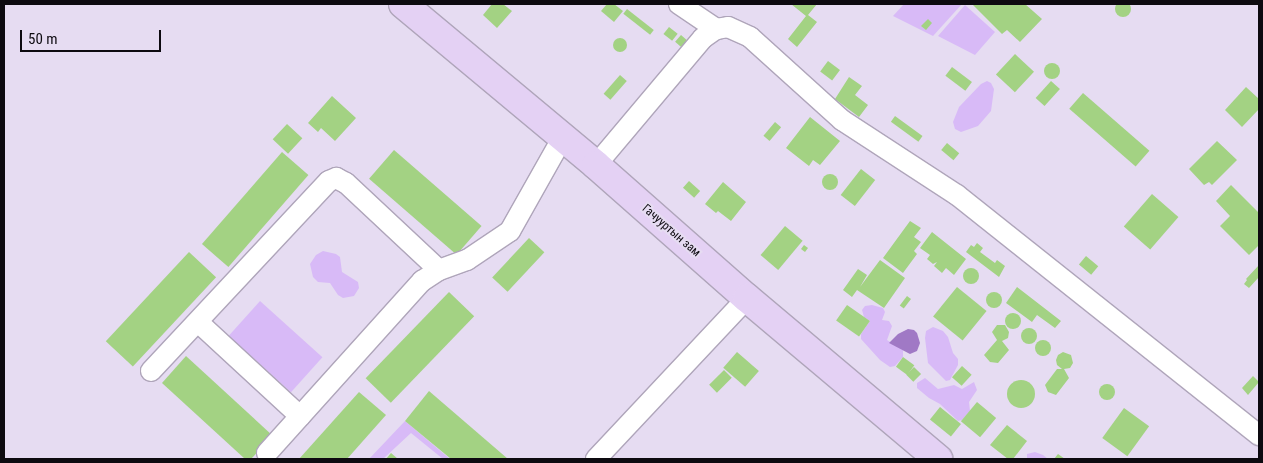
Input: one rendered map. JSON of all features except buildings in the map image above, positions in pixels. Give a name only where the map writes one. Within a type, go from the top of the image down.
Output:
[{"type":"main road","name":"Гачууртын зам","points":[[403,4],[596,164],[747,298],[938,459]]},
{"type":"street","points":[[679,4],[716,29]]},
{"type":"street","points":[[596,164],[703,38],[716,29],[728,27],[750,37],[842,120],[957,195],[1259,435]]},
{"type":"street","points":[[267,453],[422,281],[439,270],[467,260],[510,231],[563,137]]},
{"type":"street","points":[[151,371],[329,181],[336,178],[346,183],[439,270]]},
{"type":"street","points":[[596,459],[747,298]]},
{"type":"street","points":[[198,322],[300,416]]},
{"type":"shaded area","points":[[904,4],[962,4],[933,36],[893,16]]},
{"type":"shaded area","points":[[965,5],[995,32],[975,55],[938,36]]},
{"type":"shaded area","points":[[987,81],[991,83],[994,89],[991,111],[978,126],[961,132],[955,129],[953,122],[959,107],[981,84]]},
{"type":"shaded area","points":[[323,251],[340,257],[342,272],[358,282],[359,288],[354,296],[343,298],[338,295],[330,283],[318,282],[313,277],[310,264],[316,255]]},
{"type":"shaded area","points":[[260,301],[322,357],[291,392],[229,336]]},
{"type":"shaded area","points":[[872,305],[883,308],[885,312],[882,320],[889,321],[892,326],[887,340],[903,350],[903,357],[895,366],[890,367],[880,360],[861,339],[861,334],[870,321],[864,317],[862,310],[865,306]]},
{"type":"shaded area","points":[[933,327],[943,331],[948,337],[953,353],[958,359],[958,365],[950,380],[946,381],[928,363],[925,338],[926,331]]},
{"type":"shaded area","points":[[908,329],[914,330],[917,333],[920,343],[917,351],[910,354],[889,343],[898,334]]},
{"type":"shaded area","points":[[925,378],[938,389],[954,385],[962,389],[974,382],[977,390],[969,402],[970,411],[962,420],[958,421],[940,404],[917,388],[917,383]]},
{"type":"shaded area","points":[[405,421],[450,459],[443,459],[411,433],[383,459],[369,459]]},
{"type":"shaded area","points":[[1035,452],[1048,459],[1027,459],[1027,454]]}]
